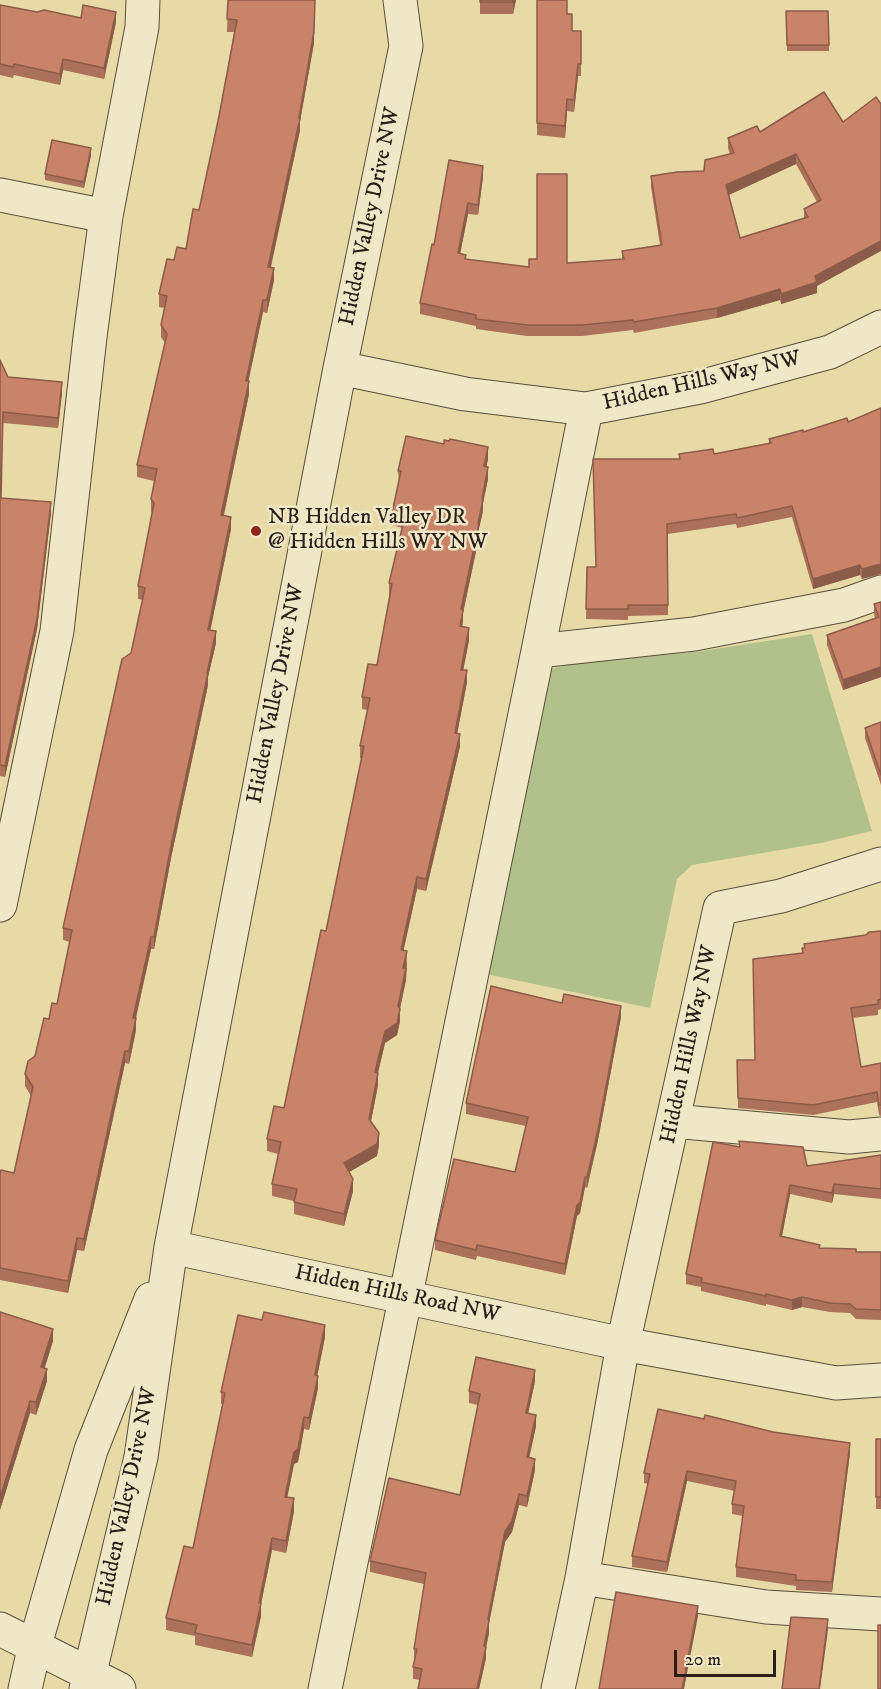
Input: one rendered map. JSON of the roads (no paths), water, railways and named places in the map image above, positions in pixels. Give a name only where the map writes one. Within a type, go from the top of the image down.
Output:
[{"type":"street","points":[[0,905],[57,631],[106,216],[142,27],[143,0]]},
{"type":"street","name":"Hidden Valley Drive NW","points":[[88,1682],[141,1457],[171,1247],[340,368],[406,46],[400,0]]},
{"type":"street","points":[[0,195],[106,216]]},
{"type":"street","name":"Hidden Hills Way NW","points":[[340,368],[465,394],[586,409],[700,387],[830,352],[881,327]]},
{"type":"street","points":[[324,1689],[586,409]]},
{"type":"street","points":[[538,651],[694,634],[844,605],[881,592]]},
{"type":"street","name":"Hidden Hills Way NW","points":[[623,1344],[720,908],[781,896],[881,864]]},
{"type":"street","points":[[674,1121],[849,1137],[881,1134]]},
{"type":"street","name":"Hidden Valley Drive NW","points":[[25,1689],[35,1645],[91,1450],[171,1247]]},
{"type":"street","name":"Hidden Hills Road NW","points":[[171,1247],[623,1344],[836,1383],[881,1380]]},
{"type":"street","points":[[558,1689],[582,1578],[623,1344]]},
{"type":"street","points":[[582,1578],[766,1607],[881,1614]]},
{"type":"street","points":[[0,1629],[35,1645],[88,1682],[119,1689]]},
{"type":"place","name":"NB Hidden Valley DR @ Hidden Hills WY NW","points":[[256,531]]}]
